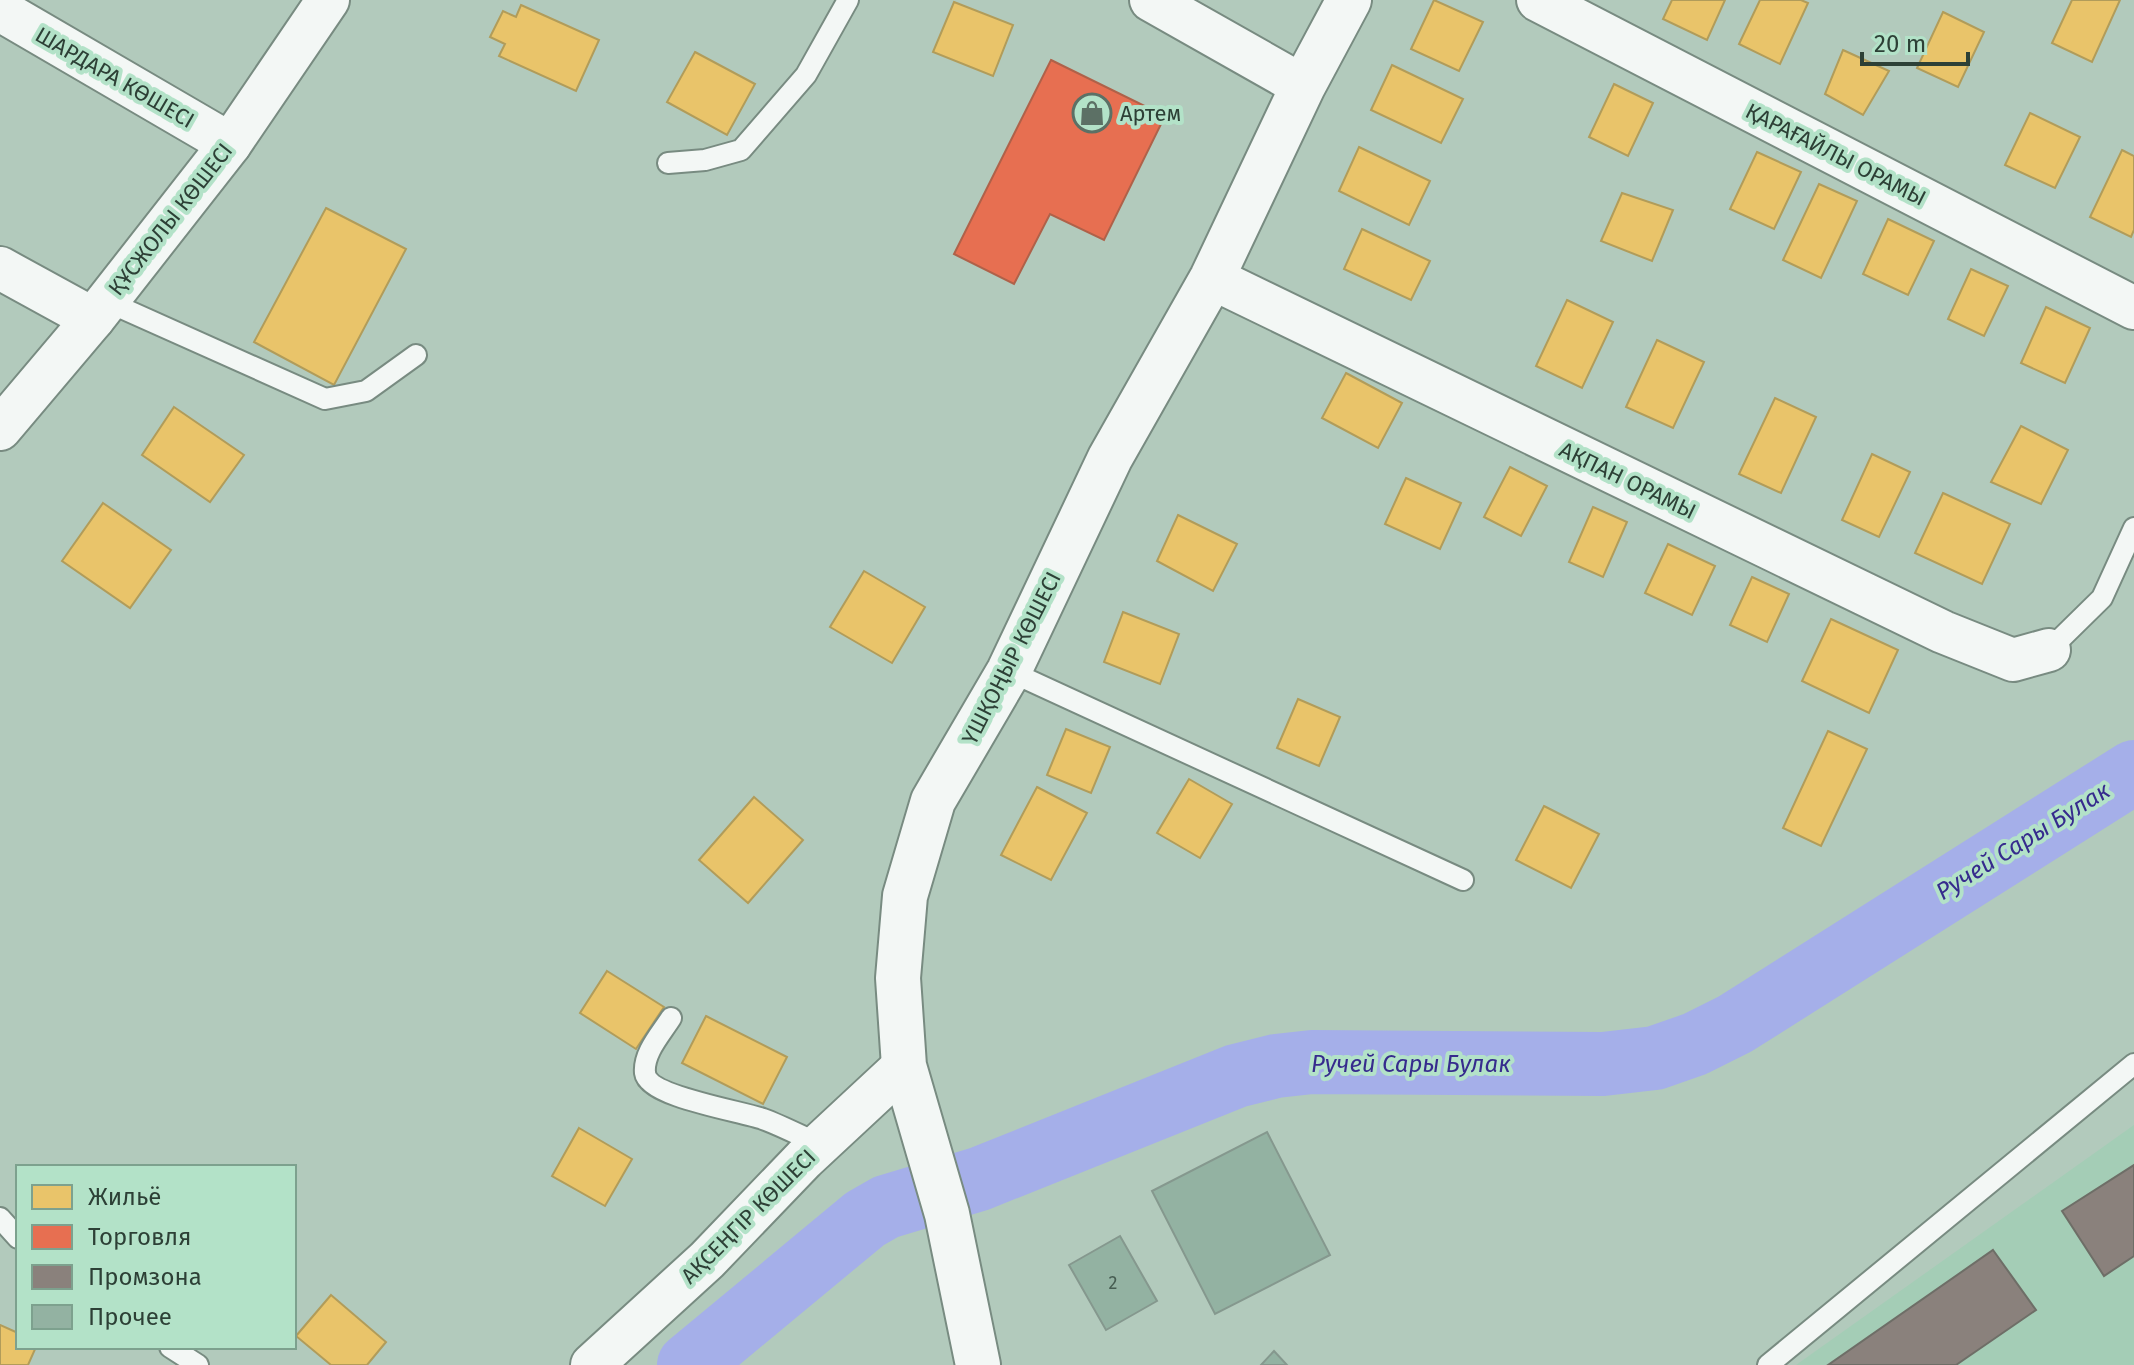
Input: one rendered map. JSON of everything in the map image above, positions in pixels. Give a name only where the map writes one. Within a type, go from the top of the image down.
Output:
[{"type":"main road","name":"ҮШҚОҢЫР КӨШЕСІ","points":[[978,1365],[947,1214],[904,1066],[898,978],[905,896],[933,801],[1009,671],[1110,458],[1212,278],[1303,86],[1349,0]]},
{"type":"street","name":"ҚҰСЖОЛЫ КӨШЕСІ","points":[[0,429],[230,144],[328,0]]},
{"type":"street","points":[[1151,0],[1303,86]]},
{"type":"street","name":"ҚАРАҒАЙЛЫ ОРАМЫ","points":[[1538,0],[2134,308]]},
{"type":"street","name":"ШАРДАРА КӨШЕСІ","points":[[0,10],[230,144]]},
{"type":"street","points":[[0,268],[99,310]]},
{"type":"street","name":"АҚПАН ОРАМЫ","points":[[1212,278],[1943,632],[2013,660],[2049,650]]},
{"type":"street","name":"АҚСЕҢГІР КӨШЕСІ","points":[[592,1365],[707,1260],[819,1144],[904,1066]]},
{"type":"lane","points":[[668,163],[705,160],[741,150],[806,75],[848,0]]},
{"type":"lane","points":[[99,310],[325,399],[366,391],[416,355]]},
{"type":"lane","points":[[2049,650],[2102,598],[2134,528]]},
{"type":"lane","points":[[1009,671],[1463,880]]},
{"type":"lane","points":[[671,1018],[647,1056],[645,1075],[650,1083],[678,1096],[762,1119],[819,1144]]},
{"type":"lane","points":[[1768,1365],[2134,1064]]},
{"type":"lane","points":[[0,1218],[16,1236]]},
{"type":"lane","points":[[173,1349],[198,1365]]},
{"type":"shaded area","points":[[2134,1125],[2134,1365],[1796,1365]]},
{"type":"building: Жильё","points":[[1434,0],[1483,22],[1459,71],[1411,49]]},
{"type":"building: Жильё","points":[[1672,0],[1725,0],[1707,40],[1663,19]]},
{"type":"building: Жильё","points":[[1760,0],[1801,0],[1808,3],[1780,64],[1739,44]]},
{"type":"building: Жильё","points":[[2072,0],[2120,0],[2092,62],[2052,43]]},
{"type":"building: Жильё","points":[[954,2],[1013,25],[993,76],[933,52]]},
{"type":"building: Жильё","points":[[521,5],[599,40],[576,91],[499,56],[505,44],[490,37],[503,11],[516,17]]},
{"type":"building: Жильё","points":[[1943,12],[1984,32],[1958,87],[1917,68]]},
{"type":"building: Жильё","points":[[1843,50],[1889,71],[1863,115],[1825,94]]},
{"type":"building: Жильё","points":[[695,52],[755,84],[727,135],[667,102]]},
{"type":"building: Жильё","points":[[1392,65],[1463,99],[1441,143],[1371,110]]},
{"type":"building: Жильё","points":[[1614,84],[1653,103],[1628,156],[1589,137]]},
{"type":"building: Жильё","points":[[2030,113],[2080,137],[2055,188],[2005,165]]},
{"type":"building: Жильё","points":[[1359,147],[1430,181],[1409,225],[1339,191]]},
{"type":"building: Жильё","points":[[2122,150],[2134,156],[2134,230],[2131,237],[2090,217]]},
{"type":"building: Жильё","points":[[1757,152],[1801,172],[1774,229],[1730,209]]},
{"type":"building: Жильё","points":[[1819,184],[1857,201],[1821,278],[1783,260]]},
{"type":"building: Жильё","points":[[1622,193],[1673,210],[1652,261],[1601,241]]},
{"type":"building: Жильё","points":[[326,208],[406,249],[334,385],[254,342]]},
{"type":"building: Жильё","points":[[1888,219],[1934,241],[1908,295],[1863,274]]},
{"type":"building: Жильё","points":[[1362,229],[1430,261],[1411,300],[1344,269]]},
{"type":"building: Жильё","points":[[1971,269],[2008,286],[1984,336],[1948,319]]},
{"type":"building: Жильё","points":[[1567,300],[1613,322],[1582,388],[1536,366]]},
{"type":"building: Жильё","points":[[2046,307],[2090,328],[2065,383],[2021,363]]},
{"type":"building: Жильё","points":[[1657,340],[1704,362],[1673,428],[1626,407]]},
{"type":"building: Жильё","points":[[1346,373],[1402,403],[1378,448],[1322,418]]},
{"type":"building: Жильё","points":[[1775,398],[1816,417],[1781,493],[1739,474]]},
{"type":"building: Жильё","points":[[174,407],[244,455],[210,502],[142,455]]},
{"type":"building: Жильё","points":[[2021,426],[2068,450],[2041,504],[1991,482]]},
{"type":"building: Жильё","points":[[1872,454],[1910,472],[1879,537],[1842,520]]},
{"type":"building: Жильё","points":[[1510,467],[1547,486],[1521,536],[1484,517]]},
{"type":"building: Жильё","points":[[1406,478],[1461,503],[1440,549],[1385,524]]},
{"type":"building: Жильё","points":[[1943,493],[2010,524],[1982,584],[1915,553]]},
{"type":"building: Жильё","points":[[103,503],[171,550],[130,608],[62,561]]},
{"type":"building: Жильё","points":[[1593,507],[1627,522],[1603,577],[1569,562]]},
{"type":"building: Жильё","points":[[1178,515],[1237,544],[1213,591],[1157,561]]},
{"type":"building: Жильё","points":[[1668,544],[1715,566],[1692,615],[1645,593]]},
{"type":"building: Жильё","points":[[864,571],[925,607],[892,663],[830,627]]},
{"type":"building: Жильё","points":[[1752,577],[1789,594],[1767,642],[1730,625]]},
{"type":"building: Жильё","points":[[1123,612],[1179,634],[1160,684],[1104,662]]},
{"type":"building: Жильё","points":[[1831,619],[1898,650],[1869,713],[1802,681]]},
{"type":"building: Жильё","points":[[1298,699],[1340,717],[1319,766],[1277,748]]},
{"type":"building: Жильё","points":[[1066,729],[1110,747],[1091,793],[1047,775]]},
{"type":"building: Жильё","points":[[1828,731],[1867,749],[1821,846],[1783,828]]},
{"type":"building: Жильё","points":[[1189,779],[1232,804],[1200,858],[1157,833]]},
{"type":"building: Жильё","points":[[1037,787],[1087,813],[1051,880],[1001,855]]},
{"type":"building: Жильё","points":[[754,797],[803,840],[748,903],[699,860]]},
{"type":"building: Жильё","points":[[1544,806],[1599,834],[1571,888],[1516,860]]},
{"type":"building: Жильё","points":[[607,971],[664,1007],[636,1049],[580,1013]]},
{"type":"building: Жильё","points":[[706,1016],[787,1057],[763,1104],[682,1063]]},
{"type":"building: Жильё","points":[[579,1128],[632,1159],[605,1206],[552,1176]]},
{"type":"building: Жильё","points":[[331,1295],[386,1342],[367,1365],[331,1365],[296,1336]]},
{"type":"building: Жильё","points":[[0,1325],[16,1332],[16,1349],[35,1349],[28,1365],[0,1365]]},
{"type":"building: Торговля","points":[[1051,60],[1165,116],[1104,240],[1050,214],[1014,284],[954,254]]},
{"type":"building: Промзона","points":[[2134,1165],[2134,1256],[2104,1276],[2062,1211]]},
{"type":"building: Промзона","points":[[1993,1250],[2036,1310],[1956,1365],[1828,1365]]},
{"type":"building: Прочее","points":[[1267,1132],[1330,1255],[1215,1314],[1152,1191]]},
{"type":"building: Прочее","points":[[1120,1236],[1157,1301],[1106,1330],[1069,1265]]},
{"type":"building: Прочее","points":[[1274,1351],[1287,1365],[1261,1365]]},
{"type":"waterway","name":"Ручей Сары Булак","points":[[689,1365],[865,1219],[886,1207],[979,1179],[1236,1076],[1276,1066],[1312,1062],[1603,1064],[1655,1058],[1695,1044],[1735,1024],[2134,772]]},
{"type":"place","name":"Артем","points":[[1092,113]]}]
